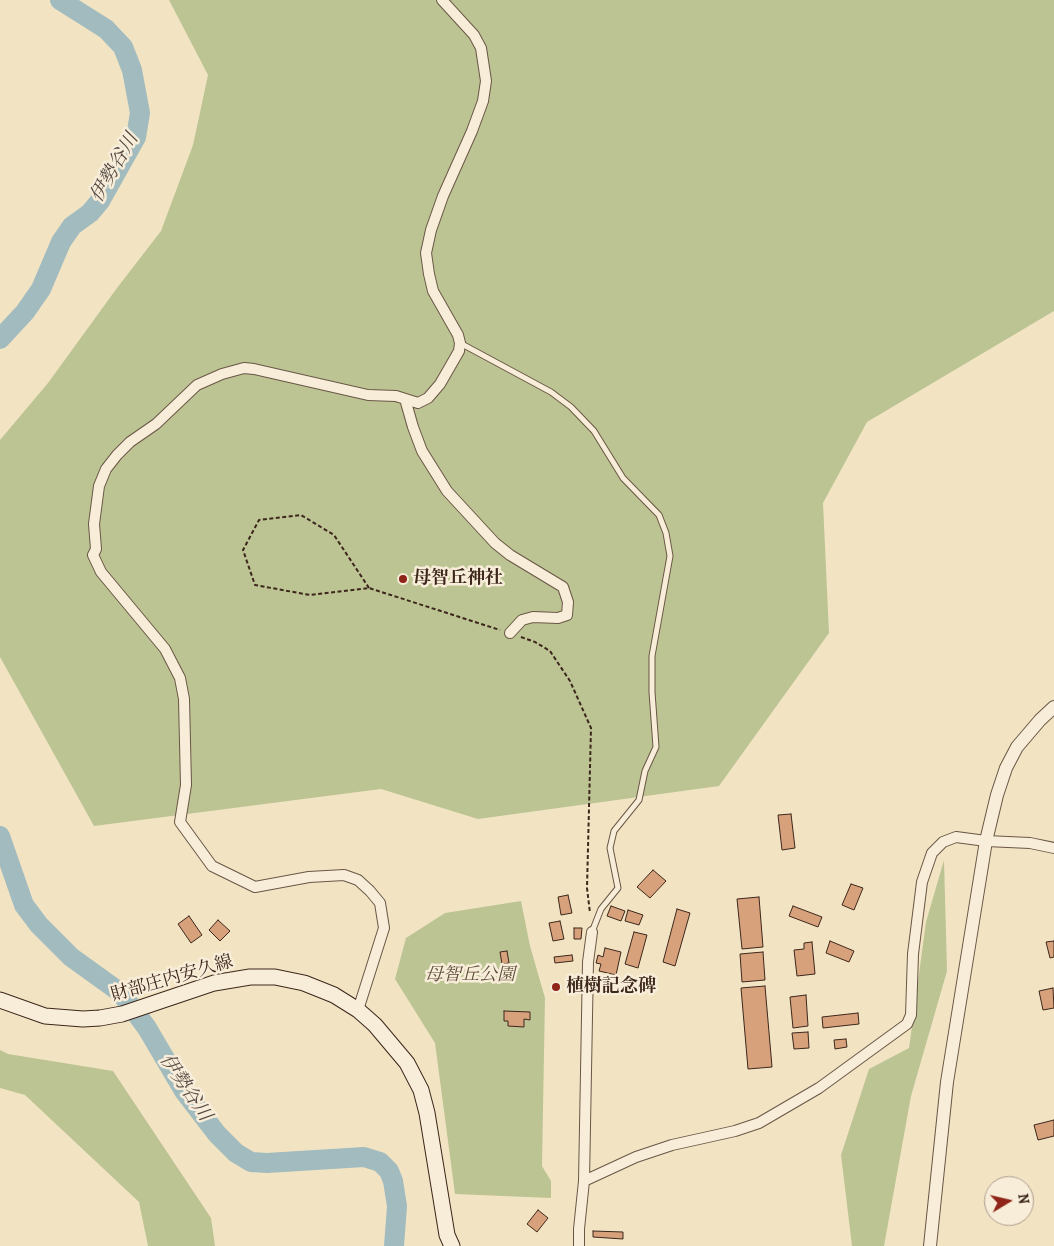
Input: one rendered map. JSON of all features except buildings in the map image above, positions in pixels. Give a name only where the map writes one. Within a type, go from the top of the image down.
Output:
[{"type":"main road","name":"財部庄内安久線","points":[[0,1000],[45,1016],[66,1019],[100,1018],[122,1014],[214,983],[250,977],[275,977],[311,986],[334,995],[358,1010],[375,1025],[407,1063],[421,1090],[427,1113],[448,1235],[452,1246]]},
{"type":"street","points":[[358,1010],[384,928],[380,903],[358,880],[344,875],[309,877],[255,887],[212,866],[180,822],[186,785],[184,699],[180,678],[165,649],[101,572],[93,555],[96,550],[94,524],[99,486],[106,469],[117,455],[130,442],[156,424],[197,385],[222,374],[244,368],[254,369],[368,395],[396,396],[418,403],[428,398],[440,384],[459,351],[460,343],[458,335],[433,291],[426,253],[431,230],[443,196],[472,132],[483,101],[486,81],[481,48],[474,35],[442,0]]},
{"type":"street","points":[[405,399],[422,451],[447,491],[494,543],[510,555],[563,587],[568,602],[567,615],[558,618],[533,617],[522,620],[510,633]]},
{"type":"street","points":[[930,1246],[946,1082],[986,841],[997,795],[1006,768],[1017,747],[1040,720],[1054,708]]},
{"type":"street","points":[[584,1180],[636,1157],[672,1145],[735,1131],[759,1123],[820,1088],[907,1024],[911,1015],[913,954],[922,882],[932,853],[943,842],[956,837],[986,841],[1030,843],[1054,848]]},
{"type":"street","points":[[579,1246],[584,1180],[588,974],[592,932]]},
{"type":"lane","points":[[460,343],[551,392],[571,408],[594,431],[622,478],[659,514],[666,533],[670,556],[652,656],[652,692],[656,747],[645,772],[639,800],[614,831],[610,848],[618,888],[600,909],[592,932]]},
{"type":"path","points":[[369,588],[334,535],[300,515],[259,520],[243,550],[255,585],[310,595],[369,588],[510,633],[535,642],[550,651],[570,681],[591,728],[587,888],[592,932]]},
{"type":"green space","points":[[169,0],[1054,0],[1054,311],[867,422],[823,503],[829,633],[719,786],[478,819],[381,789],[94,826],[0,657],[0,440],[48,383],[161,231],[193,145],[208,75]]},
{"type":"green space","points":[[944,860],[947,971],[911,1096],[884,1246],[852,1246],[841,1155],[869,1069],[909,1048],[926,922]]},
{"type":"green space","name":"母智丘公園","points":[[521,901],[530,946],[545,998],[542,1166],[551,1181],[551,1198],[455,1194],[435,1043],[395,979],[406,938],[445,913]]},
{"type":"green space","points":[[0,1050],[8,1054],[113,1071],[211,1218],[215,1246],[148,1246],[139,1202],[25,1095],[0,1088]]},
{"type":"waterway","name":"伊勢谷川","points":[[0,339],[25,312],[41,289],[61,242],[72,226],[90,213],[100,201],[136,137],[140,113],[132,70],[123,47],[106,29],[60,0]]},
{"type":"waterway","name":"伊勢谷川","points":[[0,836],[24,905],[39,925],[71,957],[121,993],[147,1028],[184,1091],[217,1134],[236,1153],[251,1162],[267,1163],[364,1157],[380,1162],[389,1171],[393,1181],[397,1206],[394,1246]]},
{"type":"place","name":"母智丘神社","points":[[403,579]]},
{"type":"place","name":"植樹記念碑","points":[[556,987]]}]
